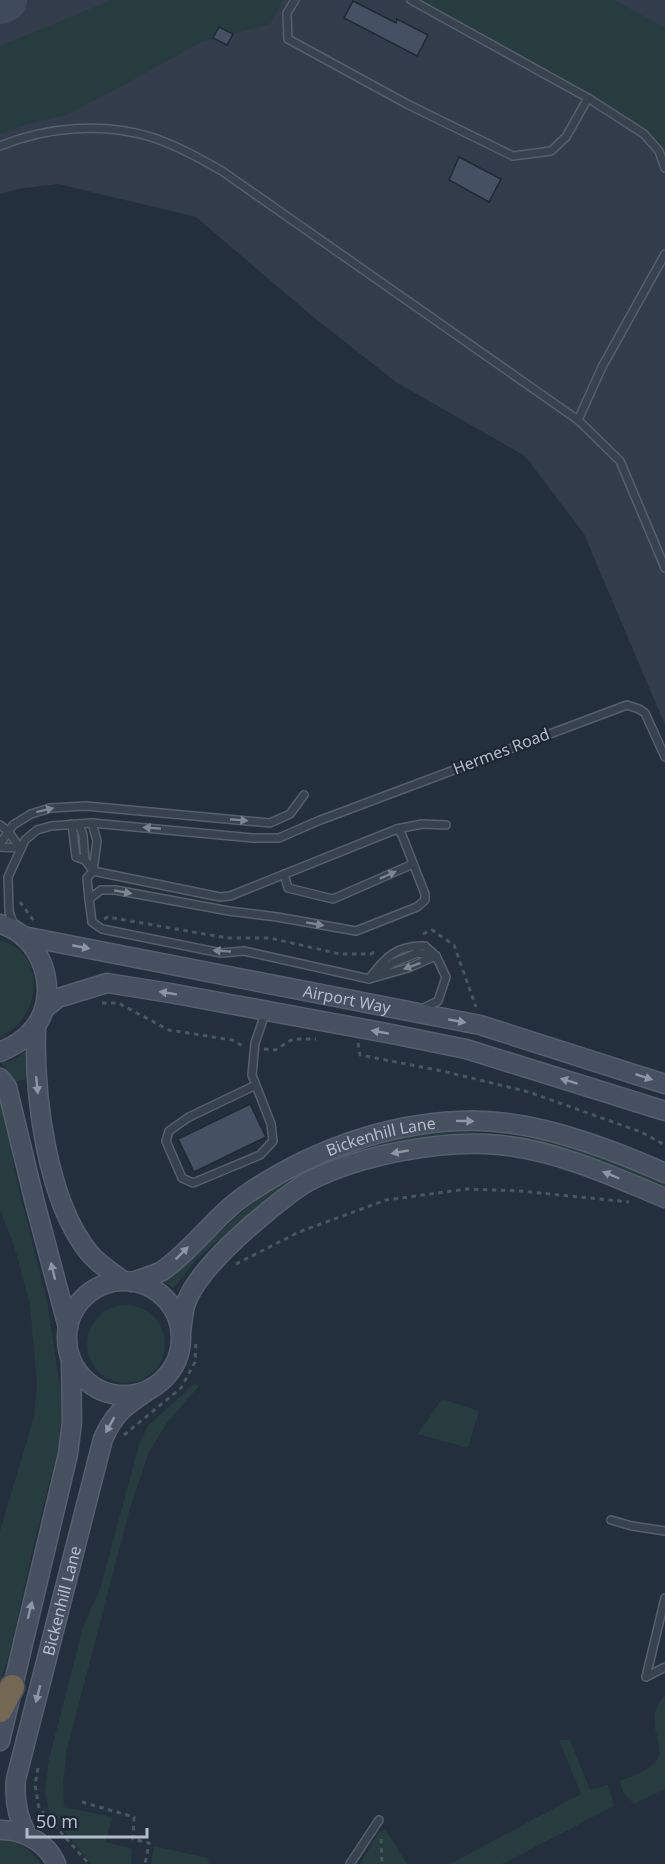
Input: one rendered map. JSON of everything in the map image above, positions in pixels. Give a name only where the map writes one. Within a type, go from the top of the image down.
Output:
[{"type":"highway","points":[[0,1710],[12,1687]]},
{"type":"main road","points":[[0,1052],[19,1043],[36,1027],[48,993],[47,976],[38,954],[13,931]]},
{"type":"main road","name":"Airport Way","points":[[13,931],[480,1025],[665,1084]]},
{"type":"main road","name":"Airport Way","points":[[44,1009],[58,998],[107,983],[392,1034],[466,1050],[665,1111]]},
{"type":"main road","points":[[36,1027],[36,1081],[45,1145],[69,1220],[91,1255],[128,1281],[147,1286],[160,1294],[174,1311],[189,1336],[166,1377],[153,1387],[138,1394],[122,1395],[106,1392],[92,1385],[80,1374],[71,1360],[67,1344],[68,1327],[73,1312],[88,1295],[108,1283],[128,1281]]},
{"type":"main road","points":[[0,1078],[8,1087],[35,1203],[68,1327]]},
{"type":"main road","name":"Bickenhill Lane","points":[[128,1281],[160,1272],[249,1192],[310,1158],[353,1141],[403,1127],[460,1120],[504,1124],[555,1133],[601,1146],[665,1173]]},
{"type":"main road","name":"Bickenhill Lane","points":[[189,1336],[186,1304],[196,1285],[223,1251],[243,1232],[275,1205],[309,1182],[384,1155],[457,1145],[500,1145],[554,1155],[605,1172],[665,1198]]},
{"type":"main road","name":"Bickenhill Lane","points":[[0,1741],[68,1454],[72,1422],[71,1360]]},
{"type":"main road","name":"Bickenhill Lane","points":[[27,1835],[17,1811],[16,1779],[103,1438],[112,1419],[124,1407],[153,1387]]},
{"type":"main road","points":[[0,1830],[27,1835],[35,1840],[56,1863]]},
{"type":"lane","points":[[295,0],[287,14],[288,39],[407,104],[513,156],[551,151],[566,137],[588,98]]},
{"type":"lane","points":[[411,0],[588,98],[644,134],[659,151],[665,168]]},
{"type":"lane","points":[[0,146],[46,133],[84,129],[122,130],[180,148],[222,171],[578,420],[620,461],[665,568]]},
{"type":"lane","points":[[578,420],[602,367],[665,254]]},
{"type":"lane","name":"Hermes Road","points":[[20,848],[25,840],[37,830],[92,823],[254,838],[279,838],[622,705],[633,706],[645,713],[665,757]]},
{"type":"lane","points":[[20,848],[0,845],[13,825],[31,814],[50,808],[86,806],[270,823],[290,814],[304,795]]},
{"type":"lane","points":[[92,823],[97,841],[93,871],[87,878],[92,922],[102,929],[221,952],[244,951],[369,979],[408,968],[436,956]]},
{"type":"lane","points":[[76,824],[83,835],[85,860],[93,871],[220,897],[230,896],[397,829],[422,824],[446,825]]},
{"type":"lane","points":[[0,825],[9,831],[20,848]]},
{"type":"lane","points":[[89,899],[101,890],[114,890],[356,931],[417,907],[424,900],[425,894],[402,835],[397,829]]},
{"type":"lane","points":[[13,931],[9,912],[8,877],[20,848]]},
{"type":"lane","points":[[284,874],[288,888],[333,899],[413,864]]},
{"type":"lane","points":[[229,911],[230,896]]},
{"type":"lane","points":[[369,979],[378,966],[396,951],[408,946],[425,946],[436,956],[446,977],[438,1001],[414,1013]]},
{"type":"lane","points":[[256,1085],[189,1117],[169,1131],[166,1141],[182,1178],[193,1183],[260,1155],[273,1141],[271,1124],[256,1085],[252,1076],[255,1048],[266,1011]]},
{"type":"lane","points":[[611,1520],[665,1531]]},
{"type":"lane","points":[[665,1598],[646,1677],[665,1667]]},
{"type":"lane","points":[[350,1864],[380,1820]]},
{"type":"path","points":[[97,925],[108,917],[227,938],[270,938],[340,954],[370,954],[381,950]]},
{"type":"path","points":[[422,934],[432,930],[454,945],[478,1015]]},
{"type":"path","points":[[97,1003],[118,1003],[169,1030],[232,1040],[255,1048],[275,1050],[293,1039],[326,1039]]},
{"type":"path","points":[[347,1041],[358,1042],[360,1055],[442,1071],[529,1092],[641,1132],[665,1145]]},
{"type":"path","points":[[226,1269],[299,1232],[386,1200],[467,1189],[611,1199],[637,1204]]},
{"type":"path","points":[[123,1436],[181,1388],[195,1362],[189,1336]]},
{"type":"path","points":[[38,1766],[35,1785],[39,1808],[89,1864]]},
{"type":"path","points":[[82,1802],[134,1817],[133,1839],[149,1844],[145,1864]]},
{"type":"path","points":[[380,1820],[382,1864]]},
{"type":"shaded area","points":[[0,0],[665,0],[665,725],[584,534],[525,456],[396,382],[312,316],[196,217],[58,184],[18,189],[0,194]]},
{"type":"green space","points":[[112,0],[283,0],[270,24],[201,42],[66,115],[27,124],[0,134],[0,46]]},
{"type":"green space","points":[[411,0],[614,0],[665,28],[665,168],[659,151],[644,134]]},
{"type":"green space","points":[[0,940],[16,947],[26,958],[32,972],[34,987],[31,1002],[24,1016],[14,1028],[0,1037]]},
{"type":"green space","points":[[25,1052],[26,1079],[13,1082],[1,1063],[14,1060]]},
{"type":"green space","points":[[0,1098],[9,1133],[15,1173],[48,1306],[63,1408],[59,1445],[32,1551],[12,1645],[0,1683],[0,1531],[34,1417],[37,1384],[30,1305],[14,1245],[0,1210]]},
{"type":"green space","points":[[466,1132],[523,1137],[585,1151],[665,1184],[665,1190],[509,1140],[311,1173],[266,1199],[195,1261],[173,1289],[164,1281],[260,1196],[333,1157],[386,1141],[422,1134]]},
{"type":"green space","points":[[126,1305],[141,1308],[158,1322],[165,1344],[162,1359],[148,1376],[126,1383],[111,1380],[94,1366],[87,1344],[90,1329],[104,1312]]},
{"type":"green space","points":[[195,1383],[198,1387],[166,1424],[149,1452],[130,1508],[67,1749],[63,1782],[64,1807],[112,1817],[106,1842],[132,1849],[131,1864],[92,1864],[50,1814],[45,1792],[49,1759],[83,1627],[100,1589],[139,1445],[148,1426]]},
{"type":"green space","points":[[442,1399],[479,1411],[468,1448],[418,1434]]},
{"type":"green space","points":[[665,1696],[665,1789],[634,1804],[623,1792],[620,1781],[646,1770],[658,1759],[659,1745],[655,1712]]},
{"type":"green space","points":[[559,1740],[570,1740],[590,1790],[608,1785],[614,1806],[502,1864],[450,1864],[581,1794]]},
{"type":"green space","points":[[385,1829],[407,1864],[360,1864],[378,1833]]},
{"type":"green space","points":[[0,1839],[24,1847],[41,1864],[0,1864]]},
{"type":"green space","points":[[154,1846],[207,1858],[209,1864],[151,1864]]},
{"type":"building","points":[[353,1],[396,23],[397,19],[428,35],[417,56],[344,18]]},
{"type":"building","points":[[219,27],[233,34],[227,45],[213,38]]},
{"type":"building","points":[[459,157],[501,179],[489,202],[449,180]]},
{"type":"building","points":[[250,1104],[266,1137],[194,1172],[178,1139]]},
{"type":"taxiway","points":[[0,2],[5,0]]}]
